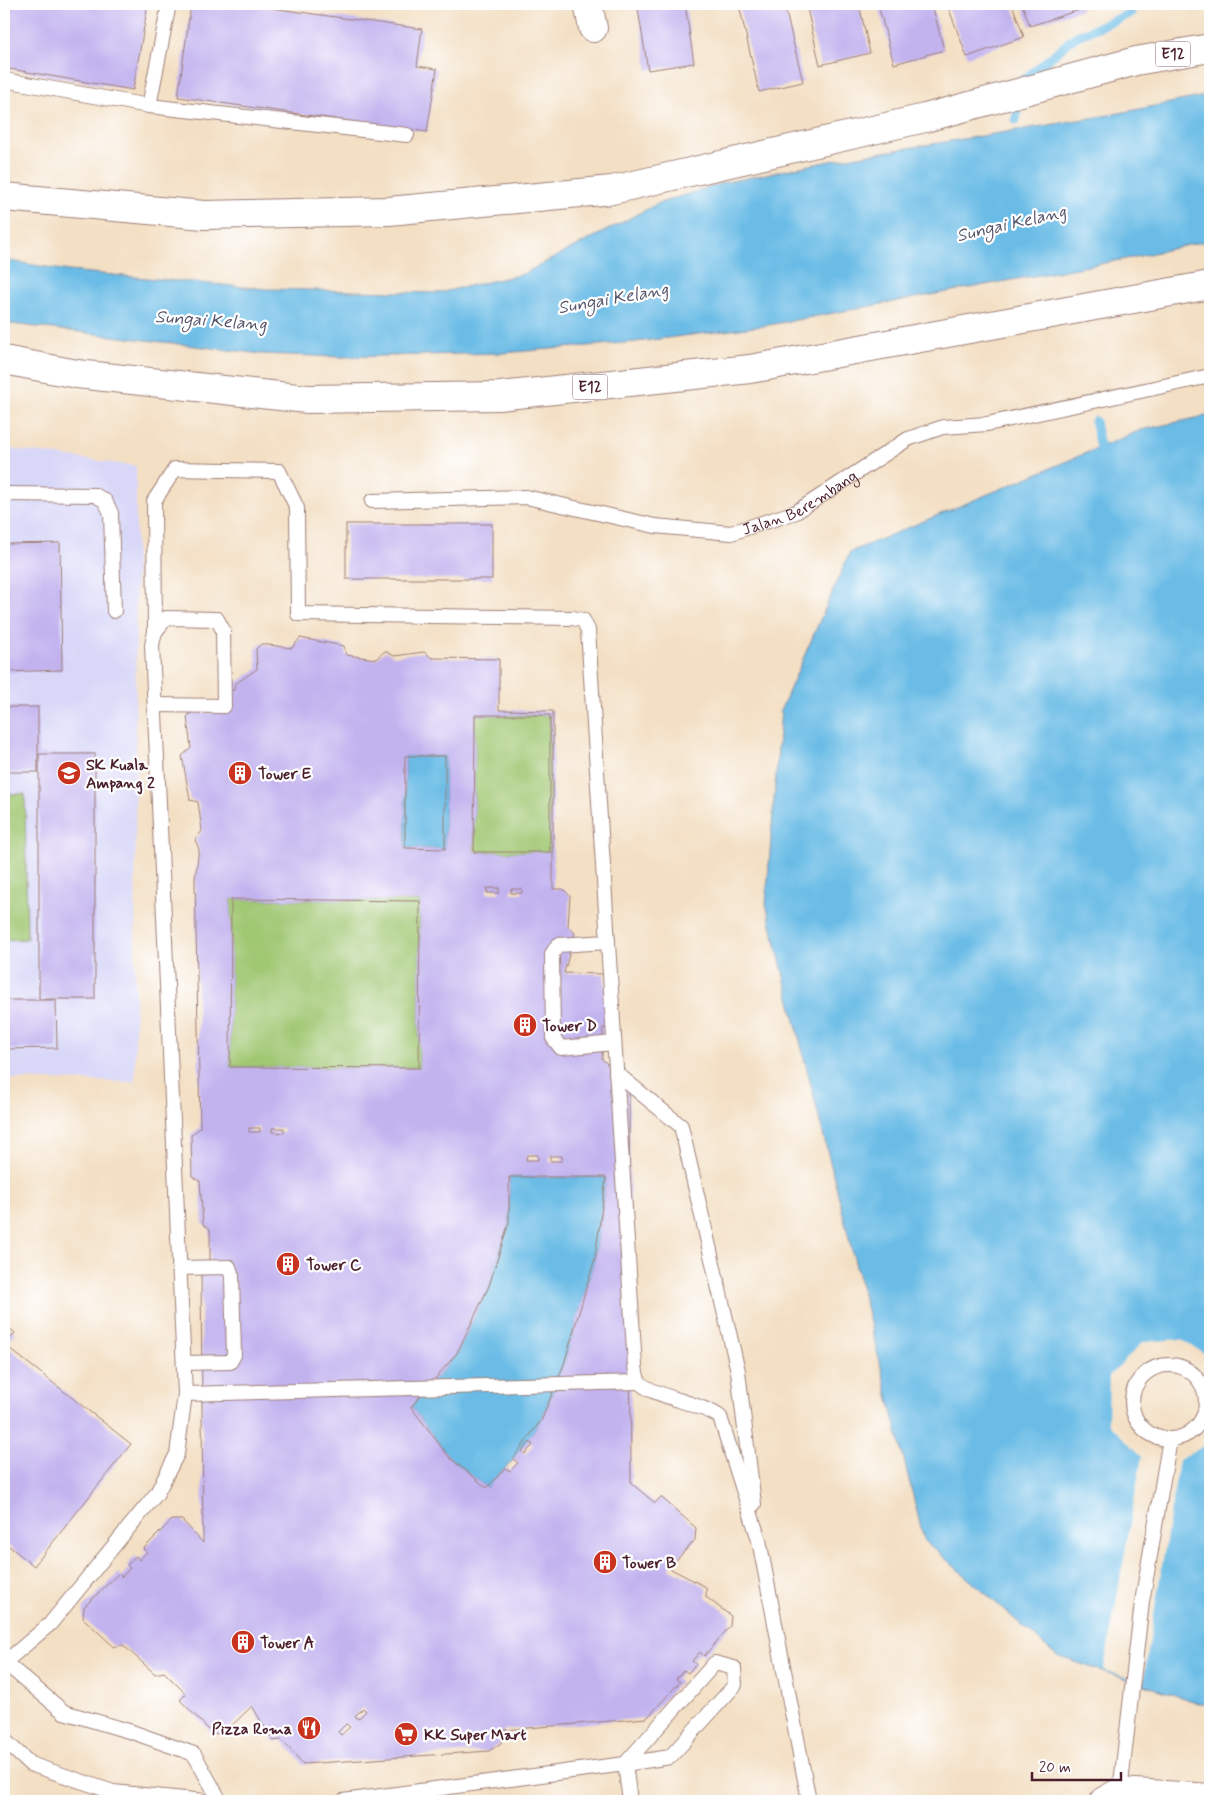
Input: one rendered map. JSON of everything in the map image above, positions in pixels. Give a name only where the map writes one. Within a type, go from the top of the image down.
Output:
[{"type":"main road","name":"E12","points":[[4,197],[204,215],[389,211],[612,190],[925,118],[1136,61],[1210,48]]},
{"type":"main road","name":"E12","points":[[4,360],[77,374],[307,399],[500,396],[750,369],[1210,285]]},
{"type":"main road","points":[[1112,1796],[1210,1798]]},
{"type":"lane","points":[[149,106],[169,4]]},
{"type":"lane","points":[[4,80],[149,106],[407,135]]},
{"type":"lane","name":"Jalan Berembang","points":[[372,502],[526,497],[655,526],[731,533],[796,512],[908,439],[943,427],[987,424],[1210,376]]},
{"type":"lane","points":[[220,1801],[194,1754],[132,1732],[64,1712],[4,1662],[50,1624],[157,1493],[177,1454],[185,1394],[152,645],[155,632],[154,502],[175,469],[279,471],[297,508],[298,614],[572,618],[583,620],[588,630],[635,1366],[639,1382],[649,1391],[710,1409],[720,1416],[759,1540]]},
{"type":"lane","points":[[4,494],[95,495],[106,502],[111,513],[114,612]]},
{"type":"lane","points":[[155,632],[166,618],[216,619],[223,630],[224,706],[155,705]]},
{"type":"lane","points":[[608,942],[558,945],[552,954],[553,1038],[561,1048],[614,1044]]},
{"type":"lane","points":[[616,1073],[681,1126],[738,1371],[759,1540],[809,1801]]},
{"type":"lane","points":[[180,1268],[229,1267],[232,1276],[234,1355],[230,1362],[184,1362]]},
{"type":"lane","points":[[1169,1364],[1182,1366],[1193,1373],[1202,1383],[1206,1394],[1206,1408],[1202,1420],[1188,1433],[1170,1439],[1157,1437],[1146,1430],[1137,1420],[1132,1409],[1132,1395],[1137,1383],[1145,1373],[1156,1366],[1169,1364]]},
{"type":"lane","points":[[185,1394],[639,1382]]},
{"type":"lane","points":[[1112,1796],[1170,1439]]},
{"type":"lane","points":[[343,1801],[625,1764],[670,1757],[735,1684],[734,1668],[715,1664],[625,1764],[630,1801]]},
{"type":"lane","points":[[4,1740],[30,1764],[113,1792],[205,1801]]},
{"type":"path","points":[[990,1801],[1003,1798],[1008,1801]]},
{"type":"shaded area","name":"SK Kuala Ampang 2","points":[[4,448],[136,466],[135,1082],[4,1079]]},
{"type":"green space","points":[[475,715],[550,715],[550,852],[474,852]]},
{"type":"green space","points":[[4,794],[25,794],[27,939],[4,940]]},
{"type":"green space","points":[[231,899],[420,901],[419,1068],[230,1067]]},
{"type":"water","name":"Sungai Kelang","points":[[1210,95],[1210,240],[1131,258],[763,326],[635,342],[502,353],[342,357],[262,354],[4,323],[4,260],[69,271],[267,289],[438,293],[523,274],[657,204],[722,183],[835,160],[1109,115]]},
{"type":"water","points":[[1210,415],[1210,1703],[1199,1703],[1057,1656],[924,1540],[766,904],[781,709],[850,552],[1141,430]]},
{"type":"water","points":[[405,756],[445,756],[445,849],[405,848]]},
{"type":"water","points":[[509,1177],[606,1177],[595,1258],[564,1364],[542,1419],[514,1459],[487,1488],[449,1457],[411,1407],[457,1353],[489,1286],[509,1222]]},
{"type":"pier","points":[[1181,1339],[1210,1357],[1210,1442],[1179,1460],[1143,1683],[1104,1670],[1142,1456],[1108,1423],[1109,1376],[1143,1342]]},
{"type":"building","points":[[4,4],[148,4],[133,90],[4,68]]},
{"type":"building","points":[[191,4],[242,4],[422,29],[417,66],[437,69],[427,132],[178,97]]},
{"type":"building","points":[[685,4],[694,63],[648,70],[638,9]]},
{"type":"building","points":[[784,4],[803,82],[759,92],[739,5]]},
{"type":"building","points":[[806,4],[859,4],[870,53],[820,65]]},
{"type":"building","points":[[878,4],[932,4],[944,50],[894,64]]},
{"type":"building","points":[[947,4],[1012,4],[1024,37],[967,57]]},
{"type":"building","points":[[1022,4],[1080,4],[1082,9],[1030,26]]},
{"type":"building","points":[[346,524],[492,524],[492,579],[346,579]]},
{"type":"building","points":[[60,543],[62,670],[4,672],[4,544]]},
{"type":"building","points":[[300,638],[344,646],[346,655],[376,659],[385,651],[394,656],[424,652],[432,658],[499,659],[499,710],[553,711],[553,889],[563,889],[570,896],[568,927],[575,933],[564,973],[604,974],[612,1029],[603,1028],[602,1059],[629,1085],[631,1483],[655,1503],[661,1497],[696,1528],[695,1540],[669,1568],[706,1587],[706,1597],[731,1616],[730,1626],[704,1656],[700,1652],[692,1661],[696,1664],[688,1673],[684,1670],[676,1679],[680,1682],[647,1718],[504,1730],[501,1743],[489,1751],[303,1764],[282,1740],[273,1741],[252,1706],[224,1733],[213,1734],[180,1700],[186,1694],[164,1672],[155,1674],[123,1645],[114,1647],[83,1618],[84,1607],[119,1573],[122,1577],[130,1568],[127,1565],[136,1556],[139,1560],[147,1552],[143,1549],[172,1520],[182,1520],[203,1543],[201,1261],[210,1261],[210,1229],[203,1224],[200,1181],[192,1176],[191,1135],[200,1128],[195,879],[199,849],[195,840],[202,831],[198,802],[190,800],[182,756],[191,748],[187,717],[192,712],[213,713],[227,691],[234,690],[235,684],[257,669],[256,649],[261,644],[292,648]],"holes":[[[475,715],[550,715],[550,852],[474,852]],[[405,756],[445,756],[445,849],[405,848]],[[487,888],[499,888],[499,893],[487,893]],[[511,889],[522,889],[522,893],[511,893]],[[231,899],[420,901],[419,1068],[230,1067]],[[249,1128],[260,1128],[260,1132],[249,1132]],[[272,1128],[284,1128],[284,1133],[272,1132]],[[527,1155],[538,1155],[538,1160],[526,1160]],[[550,1156],[562,1156],[562,1161],[550,1161]],[[509,1177],[606,1177],[595,1258],[564,1364],[542,1419],[513,1459],[518,1463],[510,1471],[505,1468],[487,1488],[449,1457],[411,1407],[457,1353],[489,1286],[509,1222]],[[530,1442],[533,1445],[525,1454],[522,1451]],[[363,1708],[366,1711],[358,1719],[355,1716]],[[346,1724],[350,1727],[341,1735],[338,1732]]]},
{"type":"building","points":[[4,707],[38,707],[38,772],[4,772]]},
{"type":"building","points":[[39,754],[95,754],[95,999],[39,999]]},
{"type":"building","points":[[4,1000],[56,1000],[57,1048],[4,1049]]},
{"type":"building","points":[[4,1324],[15,1333],[5,1345],[131,1444],[34,1566],[4,1542]]},
{"type":"waterway","points":[[1020,83],[1075,37],[1131,13]]},
{"type":"waterway","points":[[1016,120],[1019,95]]},
{"type":"waterway","points":[[1095,421],[1100,449]]},
{"type":"place","name":"SK Kuala Ampang 2","points":[[69,773]]},
{"type":"place","name":"Tower E","points":[[240,773]]},
{"type":"place","name":"Tower D","points":[[525,1025]]},
{"type":"place","name":"Tower C","points":[[288,1264]]},
{"type":"place","name":"Tower B","points":[[605,1562]]},
{"type":"place","name":"Tower A","points":[[243,1642]]},
{"type":"place","name":"Pizza Roma","points":[[309,1728]]},
{"type":"place","name":"KK Super Mart","points":[[406,1734]]}]
